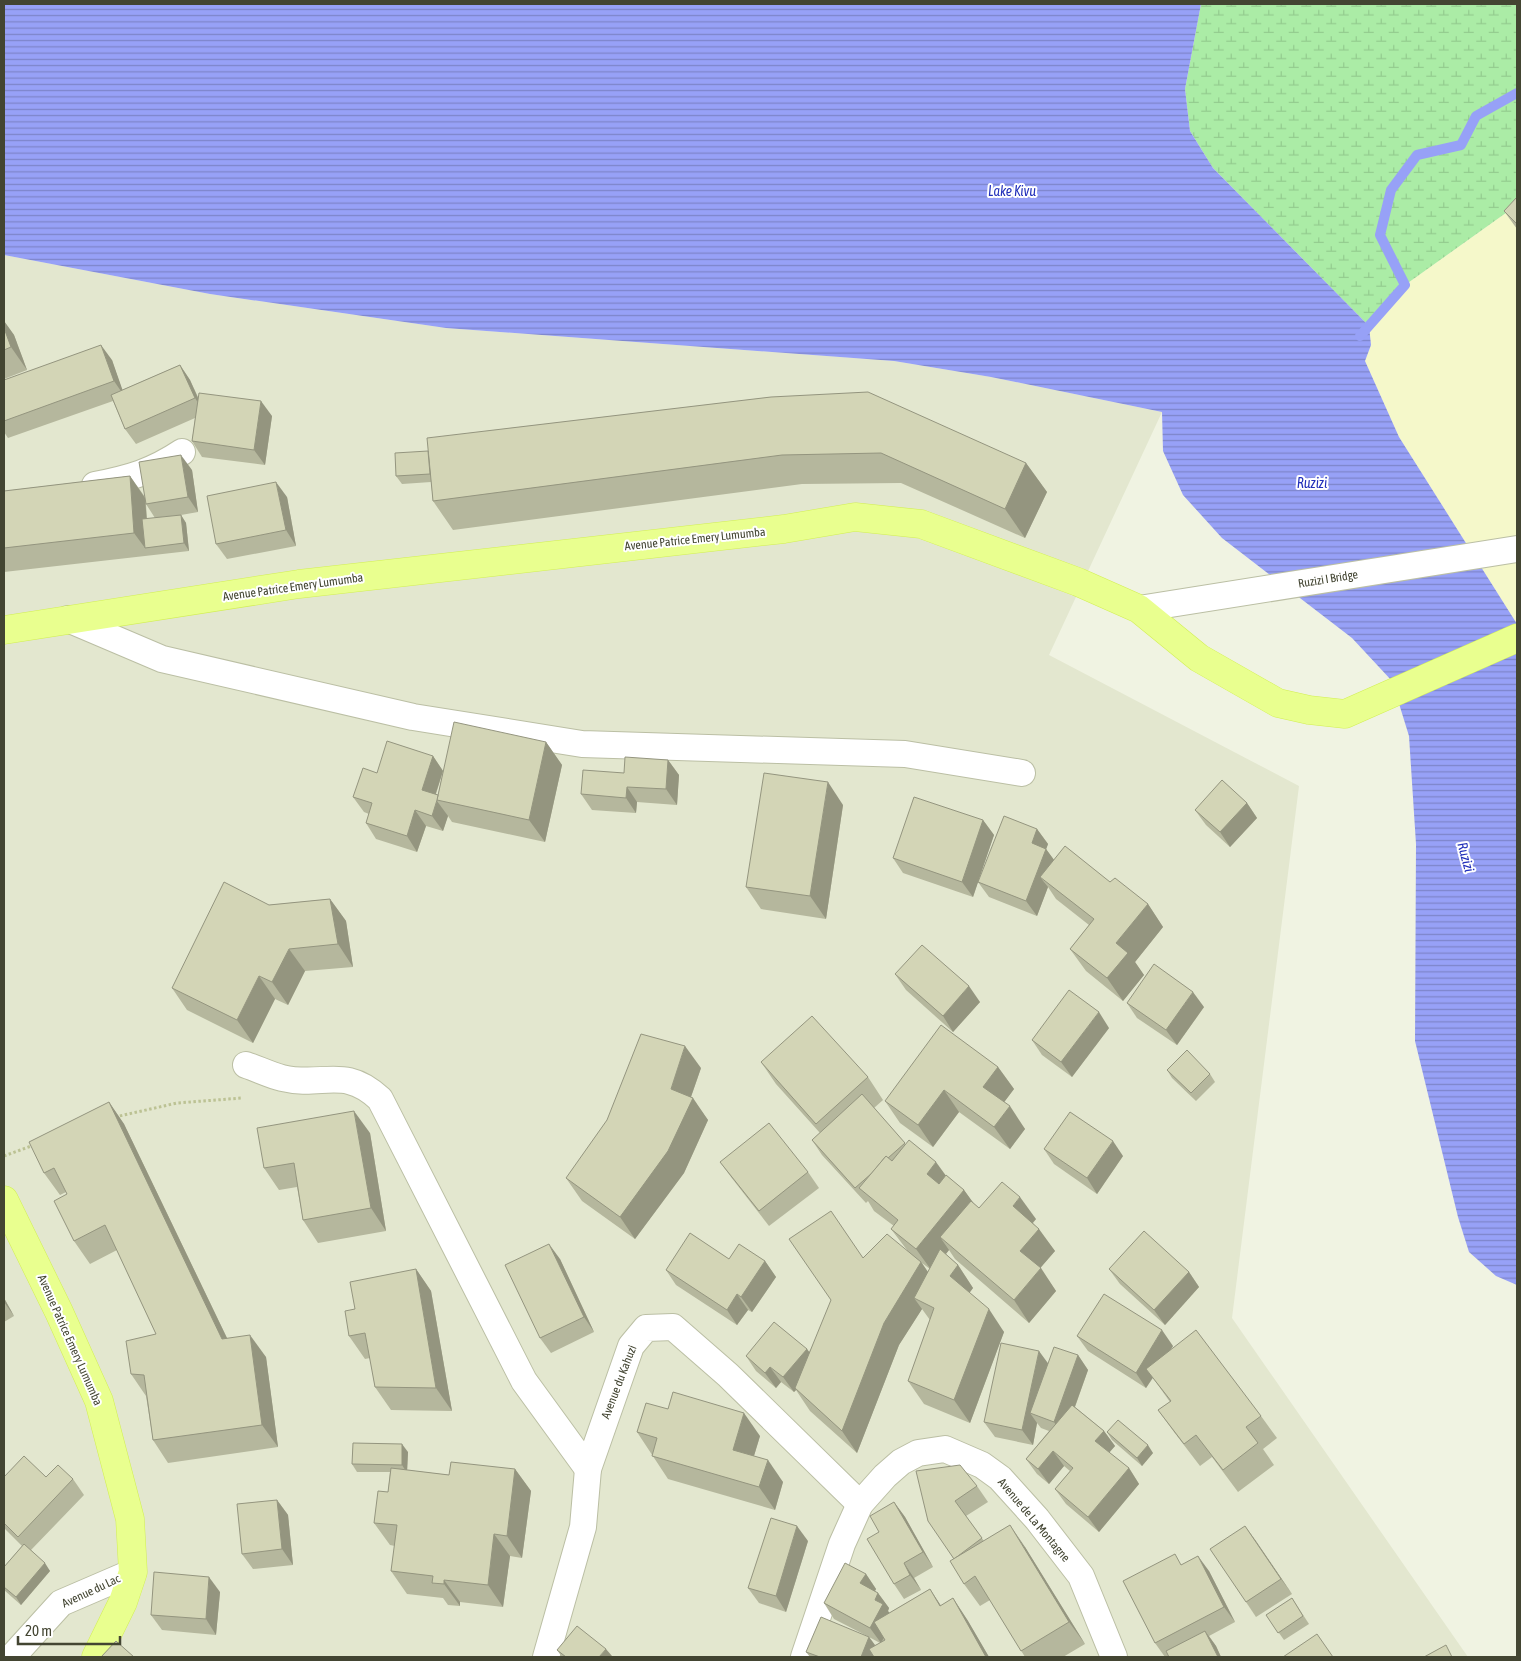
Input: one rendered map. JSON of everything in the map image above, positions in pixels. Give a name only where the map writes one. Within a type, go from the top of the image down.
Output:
[{"type":"main road","name":"Avenue Patrice Emery Lumumba","points":[[4,630],[299,584],[784,529],[855,517],[921,524],[1078,582],[1139,609],[1199,658],[1278,703],[1309,710],[1345,714],[1517,638]]},
{"type":"main road","name":"Avenue Patrice Emery Lumumba","points":[[4,1200],[59,1312],[99,1401],[130,1519],[133,1572],[123,1602],[96,1657]]},
{"type":"street","points":[[69,490],[135,477],[150,472],[182,452]]},
{"type":"street","name":"Ruzizi I Bridge","points":[[1139,609],[1517,549]]},
{"type":"street","points":[[68,619],[162,659],[413,717],[582,744],[906,754],[1022,773]]},
{"type":"street","points":[[246,1065],[283,1078],[335,1078],[357,1082],[380,1099],[524,1381],[588,1469]]},
{"type":"street","name":"Avenue du Kahuzi","points":[[546,1657],[583,1528],[588,1469],[631,1346],[646,1328],[673,1327],[728,1375],[860,1504]]},
{"type":"street","name":"Avenue de La Montagne","points":[[804,1657],[842,1544],[860,1504],[885,1476],[901,1462],[918,1454],[945,1450],[982,1465],[1000,1478],[1037,1518],[1081,1576],[1114,1657]]},
{"type":"street","name":"Avenue du Lac","points":[[12,1657],[61,1603],[133,1572]]},
{"type":"path","points":[[113,1117],[176,1103],[259,1096],[283,1078]]},
{"type":"path","points":[[4,1156],[40,1143]]},
{"type":"shaded area","points":[[1517,205],[1517,624],[1399,437],[1365,361],[1371,345],[1369,326],[1405,285]]},
{"type":"shaded area","points":[[4,255],[210,294],[446,328],[894,361],[991,377],[1162,412],[1049,655],[1299,786],[1232,1318],[1468,1657],[4,1657]]},
{"type":"green space","points":[[1201,4],[1517,4],[1517,205],[1405,285],[1369,326],[1213,168],[1190,131],[1185,89]]},
{"type":"water","name":"Lake Kivu","points":[[4,4],[1201,4],[1185,89],[1190,131],[1213,168],[1369,326],[1371,345],[1365,361],[1399,437],[1517,624],[1517,1285],[1496,1276],[1469,1252],[1458,1217],[1415,1041],[1416,844],[1409,736],[1392,681],[1352,638],[1222,538],[1183,495],[1163,451],[1162,412],[991,377],[894,361],[446,328],[210,294],[4,255]]},
{"type":"building","points":[[1517,197],[1517,224],[1504,211]]},
{"type":"building","points":[[4,328],[11,347],[4,350]]},
{"type":"building","points":[[101,345],[114,381],[4,421],[4,380]]},
{"type":"building","points":[[180,365],[195,398],[125,429],[111,395]]},
{"type":"building","points":[[868,392],[1026,463],[1005,509],[881,453],[782,455],[433,501],[427,438],[771,397]]},
{"type":"building","points":[[199,393],[261,401],[254,450],[192,441]]},
{"type":"building","points":[[428,451],[430,474],[396,476],[395,453]]},
{"type":"building","points":[[181,455],[188,497],[146,504],[139,462]]},
{"type":"building","points":[[130,476],[134,533],[4,548],[4,491]]},
{"type":"building","points":[[276,482],[286,530],[216,544],[207,496]]},
{"type":"building","points":[[181,515],[184,543],[145,548],[142,519]]},
{"type":"building","points":[[454,722],[546,742],[529,820],[437,800]]},
{"type":"building","points":[[387,741],[433,756],[422,790],[438,795],[432,816],[415,810],[407,836],[366,823],[372,803],[353,797],[363,768],[377,773]]},
{"type":"building","points":[[625,757],[668,760],[666,789],[627,787],[626,798],[581,794],[583,770],[624,773]]},
{"type":"building","points":[[764,773],[828,782],[810,896],[746,887]]},
{"type":"building","points":[[1222,780],[1247,803],[1220,832],[1195,810]]},
{"type":"building","points":[[914,797],[983,820],[962,882],[893,858]]},
{"type":"building","points":[[1004,816],[1037,829],[1032,843],[1046,849],[1026,901],[978,882]]},
{"type":"building","points":[[1065,846],[1110,882],[1115,878],[1148,904],[1116,943],[1128,953],[1107,978],[1070,949],[1094,919],[1040,877]]},
{"type":"building","points":[[224,882],[269,905],[330,899],[338,944],[289,949],[272,982],[259,976],[237,1020],[172,988]]},
{"type":"building","points":[[922,945],[969,986],[943,1016],[895,974]]},
{"type":"building","points":[[1154,964],[1193,992],[1166,1030],[1127,1003]]},
{"type":"building","points":[[1069,990],[1099,1012],[1061,1062],[1032,1040]]},
{"type":"building","points":[[812,1016],[868,1077],[816,1124],[761,1062]]},
{"type":"building","points":[[941,1025],[998,1067],[983,1087],[1010,1106],[994,1127],[944,1090],[918,1125],[885,1101]]},
{"type":"building","points":[[641,1034],[685,1046],[671,1089],[693,1098],[668,1151],[620,1217],[566,1178],[607,1120]]},
{"type":"building","points":[[1187,1050],[1210,1074],[1191,1093],[1167,1070]]},
{"type":"building","points":[[862,1094],[905,1143],[888,1158],[886,1156],[872,1173],[855,1188],[812,1140]]},
{"type":"building","points":[[109,1102],[222,1339],[250,1335],[262,1425],[153,1440],[144,1375],[131,1374],[126,1341],[156,1334],[105,1225],[74,1241],[54,1201],[67,1194],[54,1168],[44,1173],[29,1142]]},
{"type":"building","points":[[354,1111],[371,1208],[303,1220],[294,1163],[264,1168],[257,1128]]},
{"type":"building","points":[[1070,1112],[1113,1141],[1087,1178],[1044,1149]]},
{"type":"building","points":[[769,1123],[808,1172],[759,1211],[720,1162]]},
{"type":"building","points":[[909,1140],[936,1162],[927,1174],[939,1184],[946,1175],[964,1190],[916,1249],[891,1229],[898,1220],[859,1188],[886,1156],[892,1161]]},
{"type":"building","points":[[1002,1182],[1020,1197],[1013,1206],[1039,1229],[1020,1251],[1041,1268],[1014,1300],[940,1237],[971,1201],[979,1208]]},
{"type":"building","points":[[831,1211],[863,1258],[887,1234],[921,1262],[884,1323],[842,1431],[795,1388],[831,1300],[789,1239]]},
{"type":"building","points":[[1144,1231],[1189,1272],[1154,1310],[1109,1269]]},
{"type":"building","points":[[690,1233],[729,1259],[739,1244],[765,1261],[741,1297],[737,1294],[727,1310],[666,1270]]},
{"type":"building","points":[[549,1244],[584,1317],[540,1338],[505,1265]]},
{"type":"building","points":[[940,1249],[958,1265],[950,1276],[989,1309],[954,1400],[908,1381],[934,1308],[914,1298]]},
{"type":"building","points":[[416,1269],[436,1388],[375,1387],[365,1333],[349,1336],[345,1311],[355,1309],[350,1282]]},
{"type":"building","points":[[1104,1294],[1162,1330],[1136,1373],[1077,1336]]},
{"type":"building","points":[[774,1322],[807,1349],[783,1377],[770,1367],[765,1373],[746,1356]]},
{"type":"building","points":[[1196,1330],[1261,1416],[1246,1427],[1258,1443],[1223,1470],[1196,1435],[1184,1444],[1158,1410],[1171,1401],[1146,1369]]},
{"type":"building","points":[[1001,1343],[1039,1351],[1022,1430],[984,1422]]},
{"type":"building","points":[[1054,1347],[1078,1355],[1054,1422],[1030,1413]]},
{"type":"building","points":[[673,1392],[744,1413],[733,1450],[768,1460],[759,1487],[652,1456],[657,1438],[637,1432],[646,1403],[668,1409]]},
{"type":"building","points":[[1072,1405],[1104,1431],[1095,1441],[1129,1468],[1088,1517],[1055,1489],[1073,1468],[1053,1451],[1038,1469],[1026,1459]]},
{"type":"building","points":[[1118,1420],[1148,1445],[1137,1458],[1107,1432]]},
{"type":"building","points":[[353,1443],[402,1444],[402,1465],[352,1464]]},
{"type":"building","points":[[24,1456],[46,1477],[58,1465],[73,1479],[18,1537],[4,1523],[4,1477]]},
{"type":"building","points":[[451,1462],[515,1469],[507,1536],[494,1534],[488,1585],[444,1580],[444,1584],[432,1583],[433,1576],[391,1571],[397,1525],[374,1523],[378,1491],[388,1492],[391,1468],[449,1475]]},
{"type":"building","points":[[960,1465],[977,1486],[955,1501],[982,1538],[954,1559],[928,1521],[916,1471]]},
{"type":"building","points":[[277,1500],[282,1549],[242,1554],[237,1504]]},
{"type":"building","points":[[894,1502],[923,1552],[904,1563],[910,1575],[894,1584],[867,1539],[879,1532],[870,1516]]},
{"type":"building","points":[[771,1518],[797,1526],[776,1596],[748,1588]]},
{"type":"building","points":[[1010,1525],[1069,1622],[1021,1651],[975,1576],[964,1584],[950,1561]]},
{"type":"building","points":[[1245,1526],[1281,1579],[1246,1602],[1210,1549]]},
{"type":"building","points":[[24,1544],[45,1563],[16,1597],[4,1587],[4,1567]]},
{"type":"building","points":[[1175,1554],[1181,1565],[1198,1556],[1224,1607],[1155,1643],[1123,1581]]},
{"type":"building","points":[[845,1563],[866,1574],[860,1583],[878,1593],[875,1600],[883,1604],[870,1628],[824,1603]]},
{"type":"building","points":[[154,1572],[209,1577],[206,1619],[151,1615]]},
{"type":"building","points":[[930,1589],[940,1606],[953,1598],[986,1657],[874,1657],[869,1649],[885,1640],[874,1622]]},
{"type":"building","points":[[1292,1598],[1303,1616],[1278,1633],[1266,1615]]},
{"type":"building","points":[[821,1617],[869,1637],[861,1657],[820,1657],[806,1652]]},
{"type":"building","points":[[577,1626],[606,1649],[599,1657],[566,1657],[557,1650]]},
{"type":"building","points":[[1205,1631],[1218,1657],[1169,1657],[1166,1651]]},
{"type":"building","points":[[1317,1634],[1333,1657],[1283,1657]]},
{"type":"building","points":[[116,1641],[134,1657],[101,1657]]},
{"type":"building","points":[[1446,1645],[1452,1657],[1424,1657]]},
{"type":"waterway","points":[[1360,336],[1405,285],[1380,235],[1391,190],[1417,155],[1461,145],[1476,116],[1517,93]]},
{"type":"water label","name":"Ruzizi","points":[[1312,483]]},
{"type":"water label","name":"Ruzizi","points":[[1466,857]]}]
